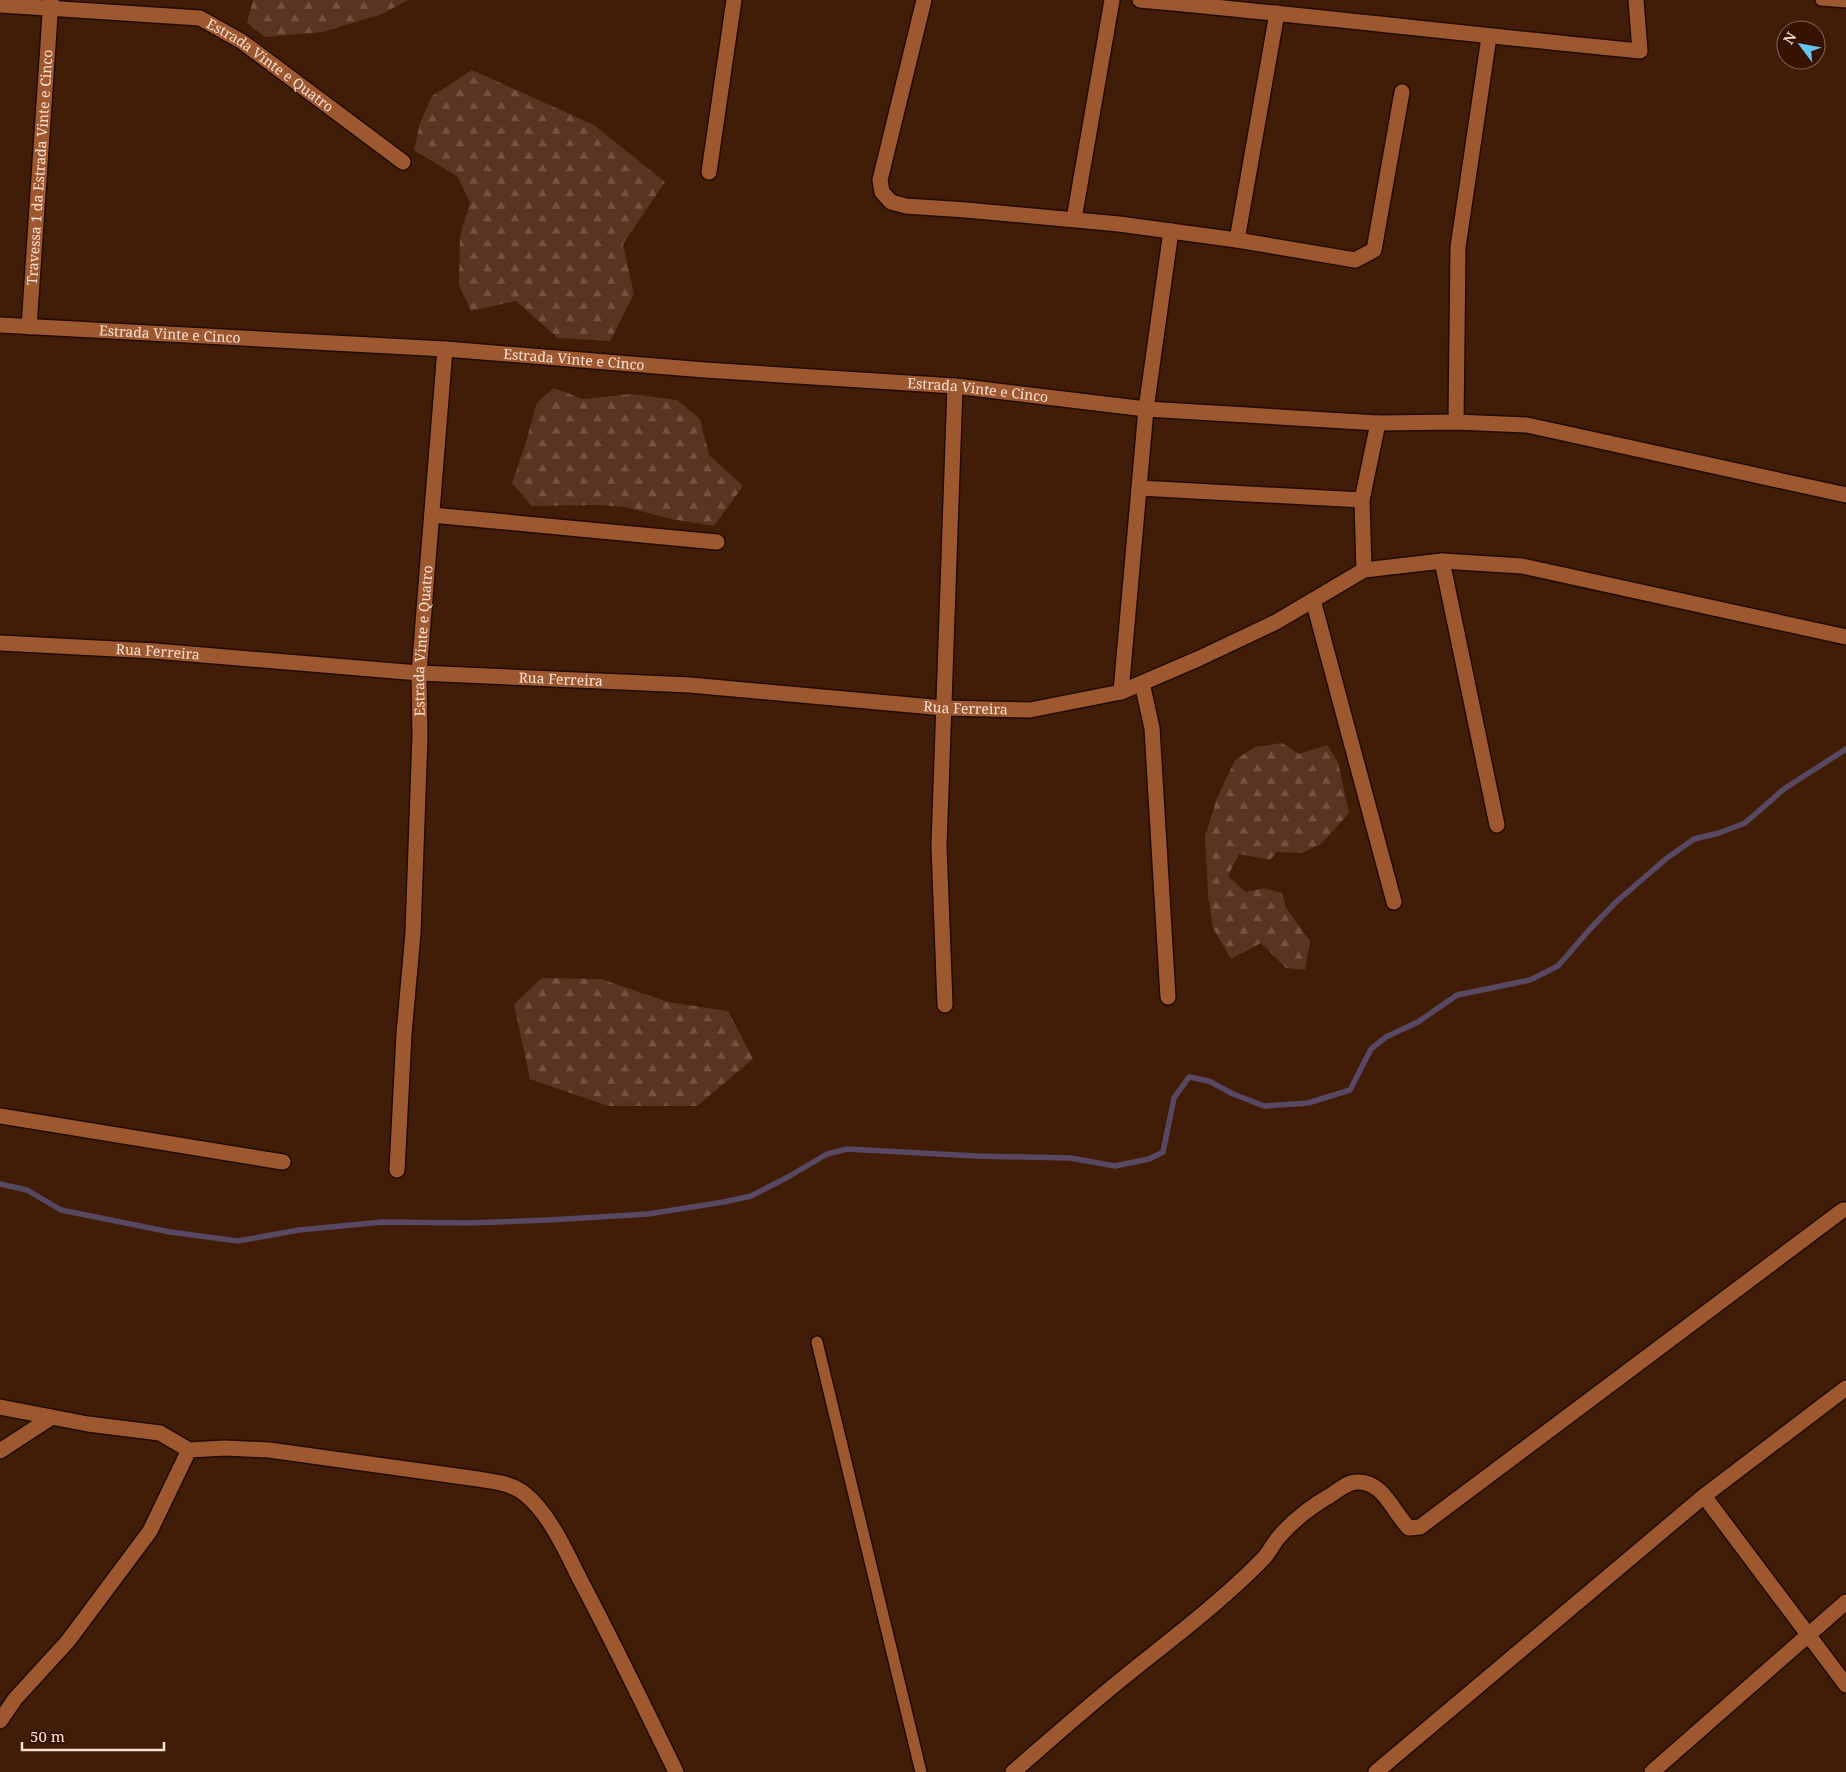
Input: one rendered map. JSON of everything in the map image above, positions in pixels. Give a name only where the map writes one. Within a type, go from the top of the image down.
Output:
[{"type":"street","points":[[709,172],[734,0]]},
{"type":"street","points":[[924,0],[880,180],[882,192],[891,202],[906,206],[1074,219],[1237,240],[1355,260],[1374,250],[1402,92]]},
{"type":"street","points":[[1074,219],[1112,0]]},
{"type":"street","points":[[1140,0],[1640,51],[1636,0]]},
{"type":"street","name":"Estrada Vinte e Quatro","points":[[0,5],[51,4],[200,18],[241,41],[403,162]]},
{"type":"street","name":"Travessa 1 da Estrada Vinte e Cinco","points":[[29,327],[51,4]]},
{"type":"street","points":[[1237,240],[1277,13]]},
{"type":"street","points":[[1456,422],[1458,247],[1489,37]]},
{"type":"street","points":[[1121,692],[1146,409],[1171,231]]},
{"type":"street","name":"Estrada Vinte e Cinco","points":[[0,325],[445,349],[715,371],[955,386],[1146,409],[1378,423],[1456,422],[1527,425],[1846,495]]},
{"type":"street","name":"Estrada Vinte e Quatro","points":[[396,1170],[412,933],[420,736],[419,673],[445,349]]},
{"type":"street","points":[[945,1005],[939,846],[955,386]]},
{"type":"street","points":[[1378,423],[1362,500],[1364,570],[1442,562],[1522,566],[1846,637]]},
{"type":"street","points":[[1139,488],[1362,500]]},
{"type":"street","points":[[432,515],[717,542]]},
{"type":"street","points":[[1442,562],[1497,825]]},
{"type":"street","name":"Rua Ferreira","points":[[0,643],[155,651],[419,673],[690,685],[944,708],[1030,710],[1121,692],[1276,622],[1364,570]]},
{"type":"street","points":[[1313,600],[1394,902]]},
{"type":"street","points":[[1142,683],[1152,728],[1168,997]]},
{"type":"street","points":[[0,1116],[283,1162]]},
{"type":"street","points":[[1012,1772],[1105,1692],[1226,1594],[1265,1557],[1288,1527],[1308,1508],[1348,1484],[1358,1482],[1366,1484],[1385,1495],[1409,1528],[1420,1527],[1843,1210]]},
{"type":"street","points":[[1376,1772],[1704,1496],[1846,1388]]},
{"type":"street","points":[[0,1407],[52,1417],[160,1433],[189,1450],[225,1448],[278,1452],[478,1479],[511,1486],[524,1493],[538,1506],[559,1539],[676,1772]]},
{"type":"street","points":[[0,1451],[52,1417]]},
{"type":"street","points":[[0,1721],[15,1699],[68,1641],[150,1531],[189,1450]]},
{"type":"street","points":[[1704,1496],[1846,1685]]},
{"type":"street","points":[[1652,1772],[1846,1602]]},
{"type":"lane","points":[[1821,0],[1846,2]]},
{"type":"lane","points":[[817,1342],[921,1772]]},
{"type":"green space","points":[[253,0],[408,0],[382,14],[323,32],[265,37],[247,23]]},
{"type":"green space","points":[[472,70],[594,125],[665,182],[623,244],[634,294],[610,341],[558,338],[516,301],[471,311],[459,285],[460,236],[470,203],[458,177],[414,150],[420,123],[432,96]]},
{"type":"green space","points":[[554,388],[583,399],[631,394],[677,400],[700,419],[709,455],[743,486],[714,526],[671,519],[625,507],[598,505],[532,506],[512,483],[537,403]]},
{"type":"green space","points":[[1282,743],[1299,754],[1327,745],[1338,762],[1349,813],[1321,844],[1302,853],[1277,852],[1270,860],[1239,854],[1228,876],[1246,892],[1264,888],[1282,893],[1286,908],[1310,941],[1305,970],[1286,968],[1261,943],[1231,959],[1213,928],[1208,895],[1205,836],[1217,798],[1235,760],[1255,747]]},
{"type":"green space","points":[[542,978],[601,979],[668,1002],[728,1011],[753,1059],[697,1106],[608,1106],[530,1079],[514,1004]]},
{"type":"waterway","points":[[0,1184],[27,1190],[61,1210],[170,1232],[238,1241],[299,1230],[383,1222],[469,1223],[648,1214],[751,1196],[827,1154],[847,1149],[976,1156],[1070,1158],[1115,1166],[1149,1159],[1163,1152],[1174,1098],[1189,1077],[1209,1081],[1233,1094],[1264,1106],[1308,1103],[1350,1090],[1371,1049],[1386,1037],[1418,1022],[1457,995],[1530,980],[1558,966],[1616,902],[1667,858],[1694,839],[1719,833],[1745,823],[1784,789],[1846,749]]}]
